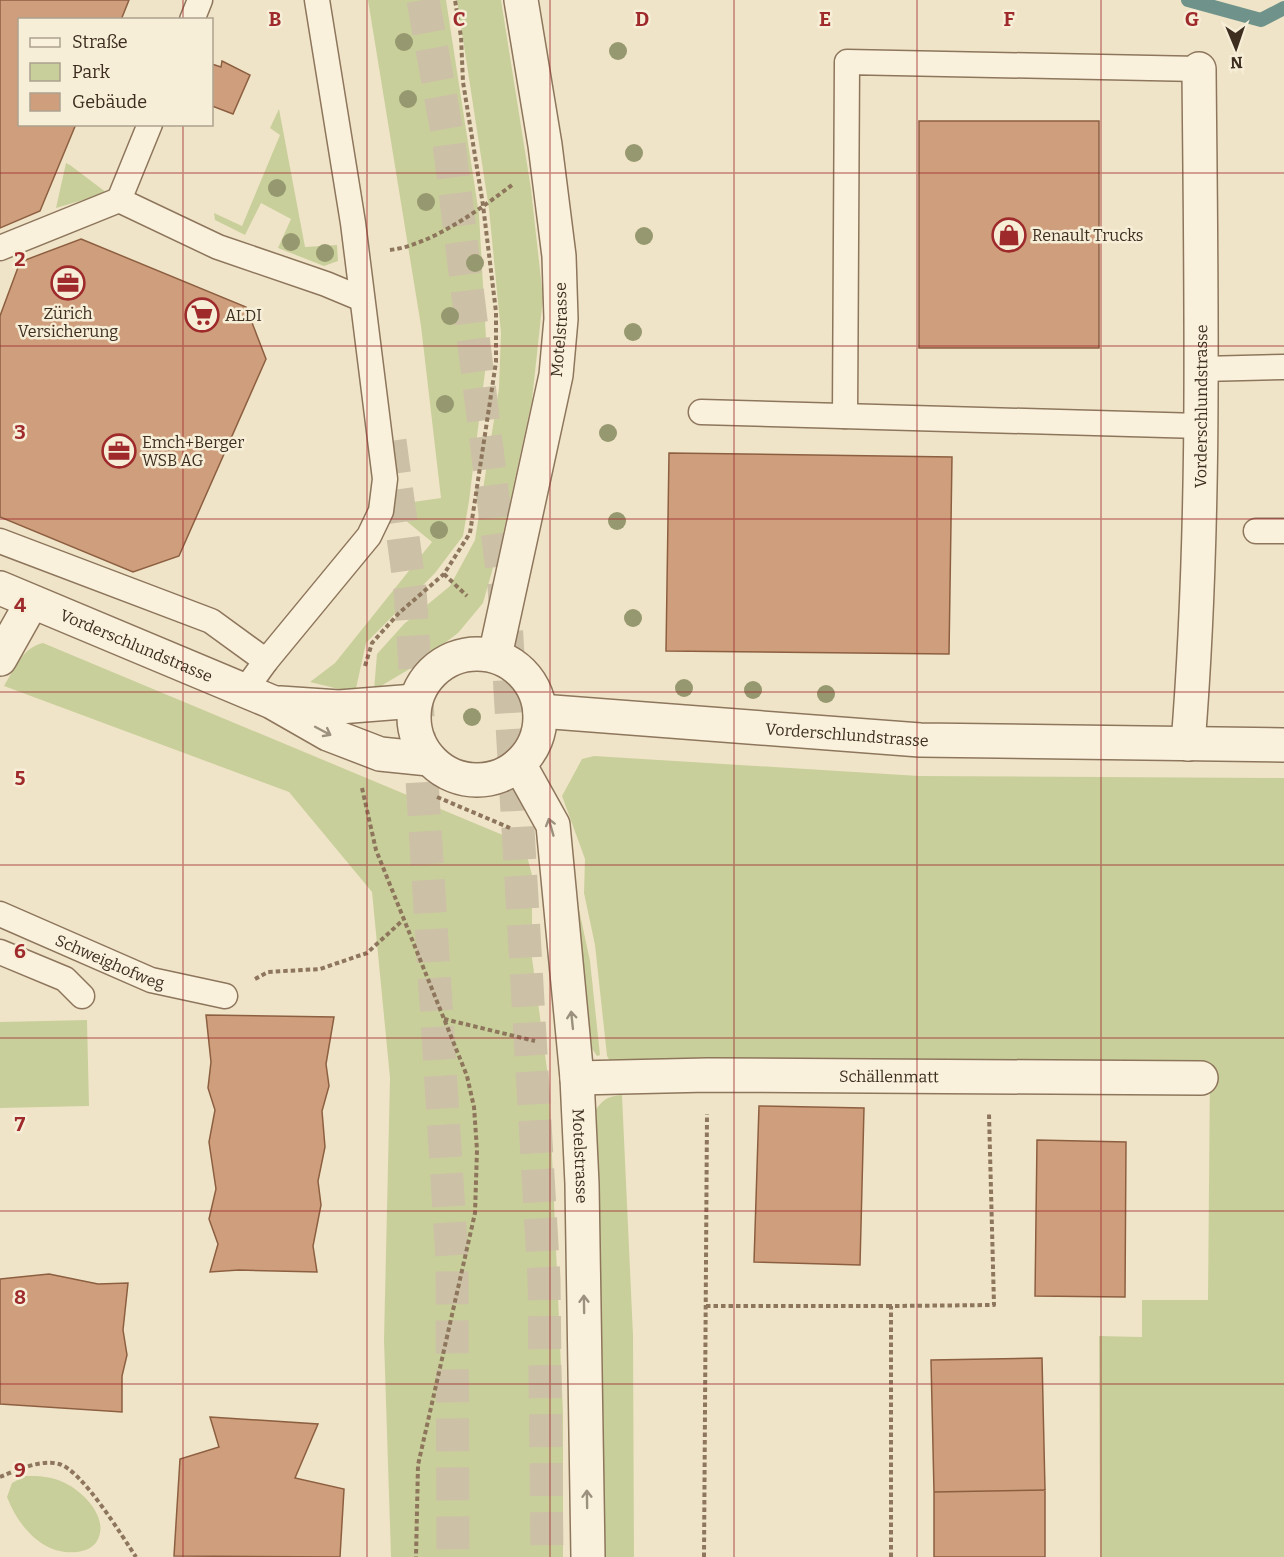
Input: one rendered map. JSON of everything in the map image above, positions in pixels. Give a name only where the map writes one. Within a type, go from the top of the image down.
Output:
[{"type":"street","name":"Motelstrasse","points":[[495,656],[556,375],[561,319],[557,245],[545,145],[521,0]]},
{"type":"street","name":"Vorderschlundstrasse","points":[[1188,744],[1196,615],[1202,369],[1199,69]]},
{"type":"street","name":"Vorderschlundstrasse","points":[[0,588],[259,696],[328,734],[380,754],[429,759]]},
{"type":"street","points":[[0,660],[32,602]]},
{"type":"street","points":[[469,653],[495,656],[517,667],[533,687],[540,711],[539,731],[531,749],[519,764],[502,775],[484,780],[464,779],[444,772],[429,759],[415,731],[413,722],[415,701],[426,678],[445,661],[469,653]]},
{"type":"street","name":"Vorderschlundstrasse","points":[[259,696],[339,707],[415,701]]},
{"type":"street","name":"Vorderschlundstrasse","points":[[540,711],[920,740],[1284,745]]},
{"type":"street","name":"Motelstrasse","points":[[519,764],[553,825],[577,1078],[583,1196],[588,1557]]},
{"type":"street","name":"Schällenmatt","points":[[577,1078],[708,1075],[1201,1078]]},
{"type":"lane","points":[[193,18],[200,0]]},
{"type":"lane","points":[[259,696],[266,661],[369,536],[381,511],[385,479],[353,223],[317,0]]},
{"type":"lane","points":[[845,416],[847,62],[1199,69]]},
{"type":"lane","points":[[0,248],[119,200],[149,126]]},
{"type":"lane","points":[[119,200],[218,247],[326,284],[362,299]]},
{"type":"lane","points":[[1202,369],[1284,367]]},
{"type":"lane","points":[[701,412],[1200,426]]},
{"type":"lane","points":[[1256,531],[1284,531]]},
{"type":"lane","points":[[0,541],[212,621],[266,661]]},
{"type":"lane","name":"Schweighofweg","points":[[0,914],[151,980],[225,996]]},
{"type":"lane","points":[[0,952],[65,979],[82,996]]},
{"type":"path","points":[[363,674],[372,643],[399,613],[444,574],[470,534],[496,362],[496,312],[483,208],[463,82],[461,37],[455,0]]},
{"type":"path","points":[[408,248],[483,208]]},
{"type":"path","points":[[361,778],[376,850],[402,921],[466,1076],[474,1107],[477,1150],[475,1213],[418,1465],[416,1557]]},
{"type":"path","points":[[432,795],[515,831]]},
{"type":"path","points":[[225,996],[268,972],[320,969],[367,953],[402,921]]},
{"type":"path","points":[[444,1019],[542,1043]]},
{"type":"path","points":[[704,1557],[708,1075]]},
{"type":"path","points":[[706,1306],[994,1305],[989,1077]]},
{"type":"path","points":[[891,1306],[891,1557]]},
{"type":"path","points":[[0,1477],[48,1462],[61,1464],[75,1474],[113,1521],[136,1557]]},
{"type":"green space","points":[[368,0],[446,0],[479,214],[487,356],[463,536],[435,573],[366,643],[355,693],[310,682],[335,663],[432,542],[405,520],[406,503],[441,498],[421,326]]},
{"type":"green space","points":[[457,0],[501,0],[531,189],[543,298],[532,400],[504,529],[483,603],[458,633],[413,667],[374,690],[377,654],[404,624],[450,586],[475,540],[499,388],[501,333],[489,209]]},
{"type":"green space","points":[[279,109],[305,247],[337,245],[338,261],[324,266],[278,248],[291,219],[261,203],[245,235],[215,220],[214,213],[242,226],[280,135],[270,128]]},
{"type":"green space","points":[[66,163],[70,165],[107,193],[56,208]]},
{"type":"green space","points":[[43,643],[515,840],[527,856],[532,875],[532,958],[549,1084],[563,1414],[563,1557],[391,1557],[384,1340],[390,1078],[372,892],[289,792],[4,686],[24,654]]},
{"type":"green space","points":[[594,756],[919,776],[1284,778],[1284,1557],[1100,1557],[1099,1336],[1142,1337],[1142,1300],[1208,1300],[1210,1067],[610,1061],[607,1056],[595,945],[584,893],[585,859],[562,796],[582,759]]},
{"type":"green space","points":[[578,905],[590,961],[600,1055],[597,1056],[583,1035],[572,918]]},
{"type":"green space","points":[[87,1020],[89,1106],[0,1108],[0,1022]]},
{"type":"green space","points":[[622,1095],[633,1335],[634,1557],[603,1557],[602,1393],[592,1119],[603,1101]]},
{"type":"green space","points":[[25,1476],[55,1479],[72,1487],[87,1500],[98,1515],[100,1524],[100,1533],[93,1546],[80,1552],[65,1552],[53,1549],[33,1537],[18,1518],[7,1497],[12,1483]]},
{"type":"building","points":[[0,0],[129,0],[122,18],[18,18],[18,126],[75,126],[40,211],[0,228]]},
{"type":"building","points":[[222,61],[250,75],[233,114],[213,106],[213,64],[221,67]]},
{"type":"building","name":"Renault Trucks","points":[[919,121],[1099,121],[1099,348],[919,348]]},
{"type":"building","points":[[81,239],[246,307],[266,359],[179,556],[133,572],[0,517],[0,316],[20,262]]},
{"type":"building","points":[[669,453],[952,457],[949,654],[666,651]]},
{"type":"building","points":[[206,1015],[334,1017],[326,1064],[329,1086],[322,1111],[325,1147],[318,1181],[321,1205],[313,1246],[317,1272],[239,1270],[210,1272],[218,1244],[209,1219],[216,1189],[209,1142],[215,1110],[208,1088],[211,1062]]},
{"type":"building","points":[[759,1106],[864,1108],[860,1265],[754,1262]]},
{"type":"building","points":[[1037,1140],[1126,1142],[1125,1297],[1035,1296]]},
{"type":"building","points":[[49,1274],[98,1284],[128,1283],[123,1330],[127,1355],[122,1376],[122,1412],[0,1404],[0,1279]]},
{"type":"building","points":[[1042,1358],[1045,1490],[934,1492],[931,1360]]},
{"type":"building","points":[[210,1417],[318,1424],[295,1478],[344,1489],[340,1557],[174,1556],[180,1459],[219,1447]]},
{"type":"building","points":[[1045,1490],[1045,1557],[934,1557],[934,1492]]},
{"type":"waterway","points":[[1188,0],[1261,20],[1284,8]]},
{"type":"tunnel","points":[[423,0],[449,143],[504,586],[544,1279],[547,1557]]},
{"type":"tunnel","points":[[390,441],[410,589],[452,1259],[453,1557]]},
{"type":"place","name":"Renault Trucks","points":[[1009,235]]},
{"type":"place","name":"Zürich Versicherung","points":[[68,283]]},
{"type":"place","name":"ALDI","points":[[202,315]]},
{"type":"place","name":"Emch+Berger WSB AG","points":[[119,451]]}]
